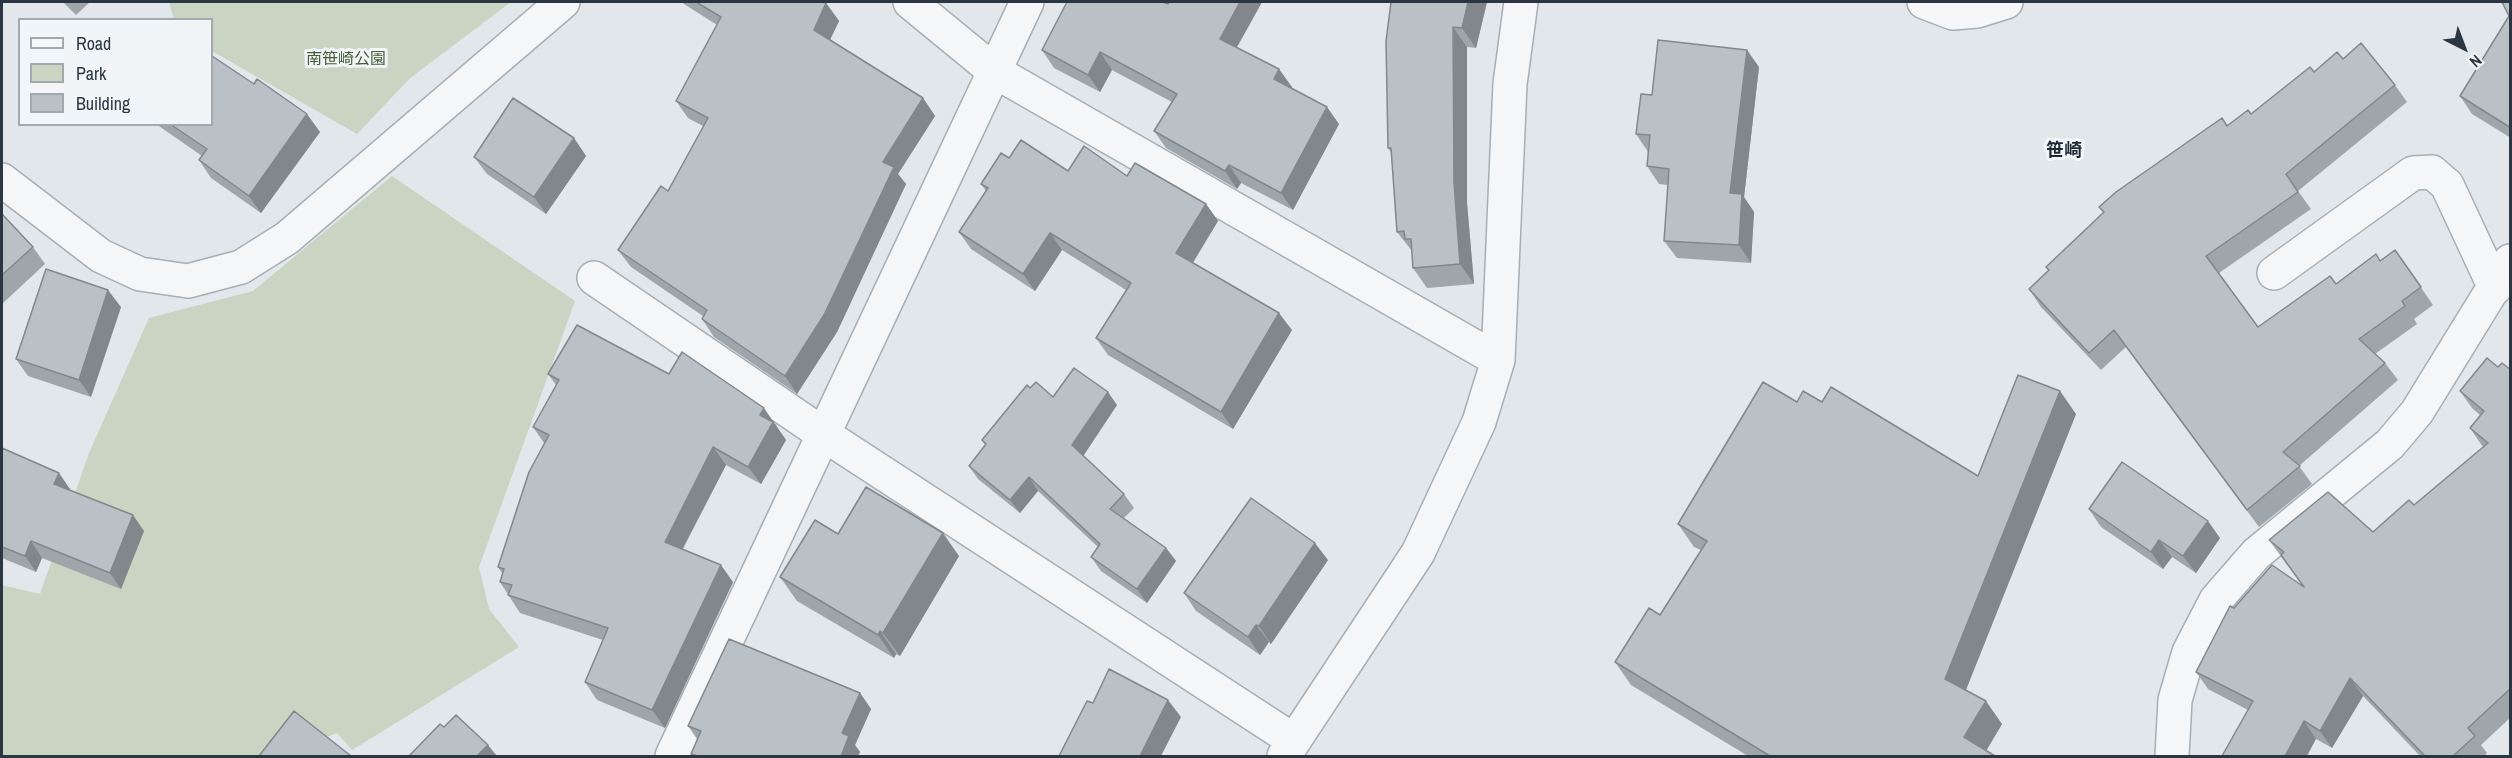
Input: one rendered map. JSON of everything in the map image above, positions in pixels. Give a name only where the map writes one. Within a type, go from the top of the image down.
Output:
[{"type":"street","points":[[2,180],[101,256],[140,274],[188,281],[241,267],[287,238],[563,2]]},
{"type":"street","points":[[910,2],[994,71],[1498,360]]},
{"type":"street","points":[[672,756],[1027,2]]},
{"type":"street","points":[[594,278],[1288,748],[1418,553],[1479,422],[1498,360],[1510,84],[1521,2]]},
{"type":"street","points":[[1924,2],[1953,13],[1977,11],[2006,2]]},
{"type":"street","points":[[2172,756],[2175,700],[2188,652],[2216,600],[2256,554],[2390,444],[2417,412],[2503,275],[2447,185],[2432,172],[2413,173],[2274,273]]},
{"type":"green space","name":"南笹崎公園","points":[[169,2],[511,2],[410,78],[357,134],[213,52],[213,18],[174,18]]},
{"type":"green space","points":[[392,176],[575,301],[479,567],[489,609],[519,647],[352,750],[337,733],[279,756],[2,756],[2,585],[40,594],[89,453],[149,318],[253,291]]},
{"type":"building","points":[[696,2],[826,3],[814,30],[923,98],[883,162],[894,167],[824,315],[785,376],[702,319],[707,310],[618,250],[661,186],[668,191],[708,118],[676,101],[721,17]]},
{"type":"building","points":[[1067,2],[1163,2],[1168,4],[1169,2],[1240,2],[1220,39],[1279,69],[1274,79],[1327,107],[1281,193],[1229,165],[1225,171],[1154,131],[1177,94],[1100,52],[1088,75],[1042,50]]},
{"type":"building","points":[[1391,2],[1468,2],[1462,28],[1453,27],[1454,183],[1460,264],[1413,268],[1411,239],[1405,239],[1404,231],[1397,232],[1391,148],[1388,148],[1386,41]]},
{"type":"building","points":[[2502,2],[2511,2],[2511,128],[2460,96],[2509,16]]},
{"type":"building","points":[[1658,40],[1747,50],[1730,193],[1742,194],[1739,245],[1664,241],[1669,169],[1647,166],[1650,135],[1636,134],[1641,94],[1652,95]]},
{"type":"building","points":[[2361,43],[2395,85],[2286,174],[2298,192],[2206,256],[2258,327],[2330,276],[2336,284],[2376,254],[2380,261],[2395,250],[2421,287],[2402,301],[2405,306],[2359,339],[2385,363],[2283,452],[2300,466],[2247,510],[2114,330],[2089,353],[2029,289],[2049,270],[2046,267],[2104,212],[2099,207],[2116,192],[2222,118],[2227,126],[2248,110],[2251,114],[2310,67],[2314,72],[2337,52],[2343,59]]},
{"type":"building","points":[[213,57],[254,84],[257,79],[307,114],[249,196],[199,160],[207,149],[173,126],[213,126]]},
{"type":"building","points":[[513,98],[574,138],[534,197],[474,157]]},
{"type":"building","points":[[1021,140],[1068,171],[1084,146],[1127,176],[1135,163],[1206,204],[1176,253],[1279,313],[1221,412],[1096,338],[1131,283],[1050,233],[1023,274],[959,232],[988,188],[981,184],[1001,153],[1009,158]]},
{"type":"building","points":[[2,214],[33,247],[2,275]]},
{"type":"building","points":[[46,269],[108,290],[79,380],[16,359]]},
{"type":"building","points":[[577,325],[669,374],[682,352],[764,408],[760,415],[773,422],[748,467],[713,447],[665,542],[721,565],[652,710],[585,682],[608,628],[508,595],[512,585],[500,582],[504,569],[498,567],[529,472],[549,435],[533,427],[559,380],[548,374]]},
{"type":"building","points":[[2487,358],[2498,367],[2502,363],[2511,370],[2511,688],[2468,728],[2475,736],[2453,756],[2425,756],[2350,678],[2320,731],[2304,721],[2285,756],[2222,756],[2253,701],[2196,672],[2230,606],[2234,608],[2272,565],[2304,587],[2281,555],[2284,552],[2269,540],[2328,492],[2373,532],[2409,500],[2414,505],[2488,443],[2470,428],[2484,411],[2460,391]]},
{"type":"building","points":[[1074,368],[1108,392],[1072,445],[1124,494],[1110,509],[1166,548],[1137,589],[1091,557],[1100,544],[1029,477],[1010,500],[969,466],[986,444],[982,440],[1027,385],[1030,388],[1036,382],[1053,397]]},
{"type":"building","points":[[2018,375],[2060,391],[1945,679],[1986,701],[1964,737],[1995,756],[1770,756],[1615,662],[1649,608],[1660,615],[1707,541],[1678,524],[1763,382],[1797,402],[1803,391],[1822,402],[1831,387],[1978,476]]},
{"type":"building","points":[[2,448],[59,473],[54,484],[133,515],[110,573],[31,541],[25,556],[2,547]]},
{"type":"building","points":[[2122,462],[2208,521],[2183,556],[2159,540],[2151,552],[2089,509]]},
{"type":"building","points":[[866,487],[943,533],[883,633],[880,631],[878,635],[780,577],[815,520],[838,534]]},
{"type":"building","points":[[1251,498],[1315,543],[1259,626],[1256,625],[1248,637],[1184,593]]},
{"type":"building","points":[[729,639],[860,693],[842,733],[849,736],[841,756],[698,756],[691,754],[701,731],[688,726]]},
{"type":"building","points":[[1109,669],[1168,700],[1140,756],[1059,756],[1087,701],[1093,703]]},
{"type":"building","points":[[294,711],[351,756],[259,756]]},
{"type":"building","points":[[456,715],[488,745],[477,756],[409,756],[440,724],[444,727]]},
{"type":"district","name":"笹崎","points":[[2064,151]]}]
